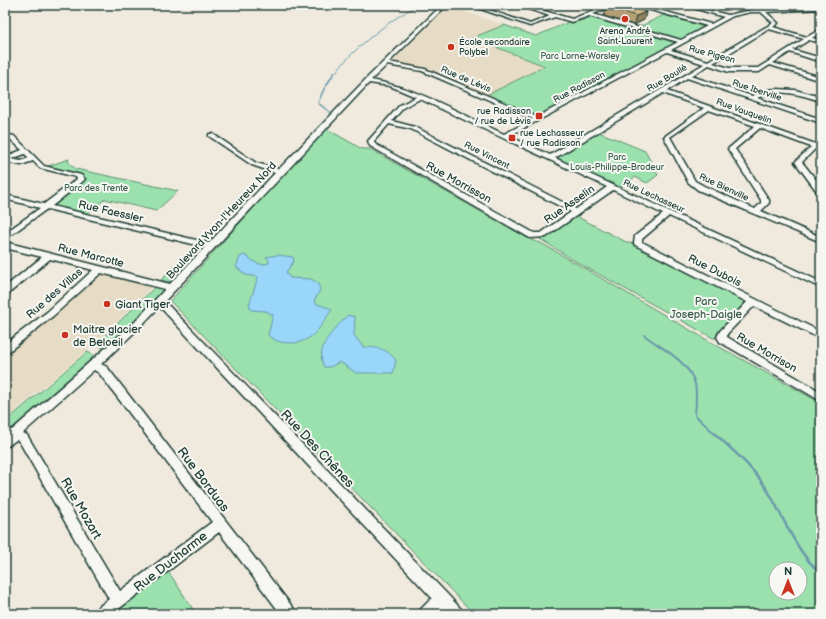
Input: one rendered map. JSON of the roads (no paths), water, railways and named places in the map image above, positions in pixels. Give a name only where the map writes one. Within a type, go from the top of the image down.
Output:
[{"type":"street","name":"Boulevard Yvon-l'Heureux Nord","points":[[8,437],[94,365],[157,304],[280,172],[368,81],[445,5]]},
{"type":"street","points":[[471,5],[530,25],[554,16]]},
{"type":"street","points":[[518,5],[571,21],[590,15],[612,5]]},
{"type":"street","points":[[635,5],[711,26]]},
{"type":"street","points":[[685,5],[728,17]]},
{"type":"street","name":"Rue Radisson","points":[[504,136],[728,17],[743,12],[821,8]]},
{"type":"street","points":[[762,11],[776,22],[768,28]]},
{"type":"street","points":[[590,15],[682,42]]},
{"type":"street","points":[[768,28],[821,42]]},
{"type":"street","name":"Rue Boullé","points":[[550,158],[768,28]]},
{"type":"street","name":"Rue Pigeon","points":[[667,50],[708,64],[734,70],[759,70],[771,64],[821,30]]},
{"type":"street","points":[[790,51],[821,60]]},
{"type":"street","name":"Rue de Lévis","points":[[386,63],[423,70],[537,119]]},
{"type":"street","points":[[771,64],[821,79]]},
{"type":"street","name":"Rue Iberville","points":[[686,76],[821,121]]},
{"type":"street","name":"Rue Lechasseur","points":[[368,81],[397,87],[420,97],[821,285]]},
{"type":"street","name":"Rue Vauquelin","points":[[662,91],[818,147]]},
{"type":"street","points":[[752,98],[763,92],[791,91],[821,99]]},
{"type":"street","points":[[387,122],[402,106],[420,97]]},
{"type":"street","name":"Rue Bienville","points":[[708,108],[669,134],[667,138],[694,184],[821,240]]},
{"type":"street","name":"Rue Morrisson","points":[[387,122],[371,141],[371,144],[528,233],[538,237]]},
{"type":"street","name":"Rue Vincent","points":[[387,122],[413,128],[576,212]]},
{"type":"street","points":[[756,212],[765,203],[765,200],[731,149],[759,126]]},
{"type":"street","points":[[212,135],[252,163],[280,172]]},
{"type":"street","points":[[5,136],[12,137],[43,168],[82,178],[79,182],[5,237]]},
{"type":"street","points":[[818,147],[798,162],[821,191]]},
{"type":"street","points":[[26,151],[7,159],[20,163],[33,159]]},
{"type":"street","name":"Rue Asselin","points":[[538,237],[612,187]]},
{"type":"street","name":"Rue Faessler","points":[[5,197],[211,246]]},
{"type":"street","name":"Rue Dubois","points":[[668,213],[638,238],[638,243],[821,336]]},
{"type":"street","name":"Rue Marcotte","points":[[5,245],[172,288]]},
{"type":"street","points":[[5,292],[49,256]]},
{"type":"street","name":"Rue des Villas","points":[[5,348],[44,319],[100,269]]},
{"type":"street","name":"Rue Morrison","points":[[753,301],[723,333],[722,339],[728,344],[821,397]]},
{"type":"street","name":"Rue Des Chênes","points":[[157,304],[165,307],[456,614]]},
{"type":"street","name":"Rue Borduas","points":[[94,365],[104,370],[289,614]]},
{"type":"street","name":"Rue Mozart","points":[[8,437],[23,438],[118,601]]},
{"type":"street","name":"Rue Ducharme","points":[[102,614],[220,523]]},
{"type":"street","points":[[426,614],[441,598]]},
{"type":"water","points":[[244,255],[257,264],[269,263],[269,260],[266,257],[277,255],[293,257],[294,261],[286,272],[290,278],[311,279],[318,283],[320,290],[314,301],[317,304],[332,309],[315,333],[304,341],[297,343],[277,341],[268,335],[273,315],[266,311],[251,310],[249,305],[258,277],[246,275],[236,267],[240,257]]},
{"type":"water","points":[[348,315],[355,317],[354,335],[363,347],[385,350],[396,360],[393,373],[356,373],[340,362],[330,367],[324,367],[322,352],[327,338]]},
{"type":"waterway","points":[[334,74],[362,44],[417,5]]},
{"type":"waterway","points":[[331,113],[318,103],[323,91],[334,73]]},
{"type":"waterway","points":[[644,335],[674,356],[687,368],[695,384],[695,415],[714,433]]},
{"type":"waterway","points":[[713,432],[729,446],[759,478],[771,496],[805,557],[821,573]]},
{"type":"place","name":"Arena André Saint-Laurent","points":[[625,19]]},
{"type":"place","name":"École secondaire Polybel","points":[[451,47]]},
{"type":"place","name":"rue Radisson / rue de Lévis","points":[[539,116]]},
{"type":"place","name":"rue Lechasseur / rue Radisson","points":[[512,138]]},
{"type":"place","name":"Giant Tiger","points":[[107,304]]},
{"type":"place","name":"Maitre glacier de Beloeil","points":[[65,335]]},
{"type":"park label","name":"Parc Lorne-Worsley","points":[[580,56]]},
{"type":"park label","name":"Parc Louis-Philippe-Brodeur","points":[[617,162]]},
{"type":"park label","name":"Parc des Trente","points":[[96,188]]},
{"type":"park label","name":"Parc Joseph-Daigle","points":[[706,307]]}]
